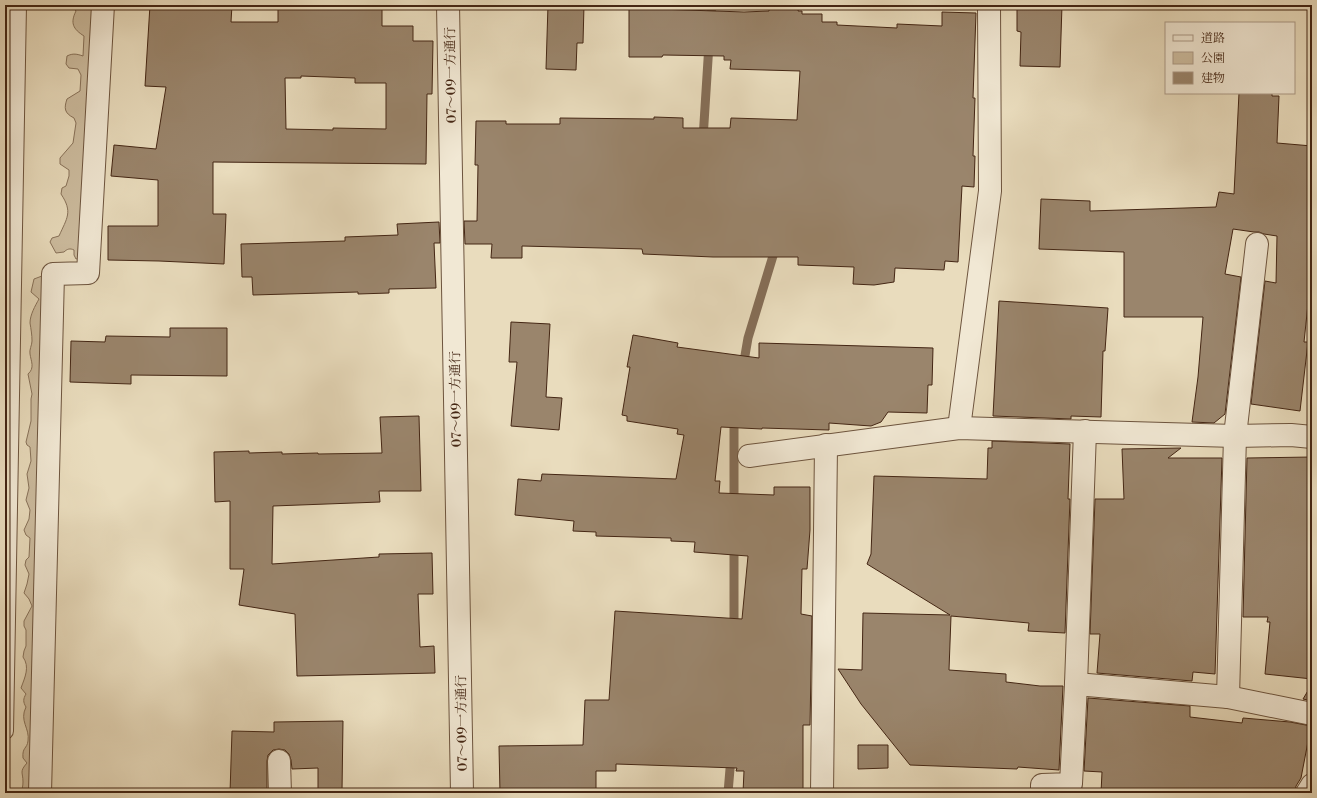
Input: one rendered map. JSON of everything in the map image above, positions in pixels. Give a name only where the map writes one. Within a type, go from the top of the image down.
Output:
[{"type":"street","points":[[40,793],[53,274],[88,273],[103,5]]},
{"type":"street","name":"07～09一方通行","points":[[448,5],[462,793]]},
{"type":"street","points":[[960,428],[990,190],[989,5]]},
{"type":"street","points":[[1228,697],[1235,436],[1257,244]]},
{"type":"street","points":[[749,456],[960,428],[1235,436],[1291,435],[1312,437]]},
{"type":"street","points":[[1042,793],[1042,785],[1071,784],[1085,431]]},
{"type":"street","points":[[822,793],[826,446]]},
{"type":"street","points":[[1076,684],[1228,697],[1312,714]]},
{"type":"street","points":[[279,761],[280,793]]},
{"type":"street","points":[[1307,793],[1312,785]]},
{"type":"lane","points":[[5,731],[10,125],[18,5]]},
{"type":"green space","points":[[72,5],[95,5],[80,258],[76,259],[74,250],[69,249],[64,252],[56,253],[50,242],[52,238],[59,236],[68,215],[65,200],[61,194],[62,188],[66,186],[69,170],[60,164],[60,158],[73,143],[76,123],[74,118],[68,114],[65,108],[66,102],[67,99],[80,91],[81,75],[78,69],[69,68],[66,64],[67,56],[71,54],[83,56],[84,36],[75,28],[73,19],[76,11]]},
{"type":"green space","points":[[42,276],[47,278],[34,793],[21,793],[23,783],[22,770],[27,763],[23,758],[23,752],[27,744],[28,736],[24,720],[24,712],[26,707],[24,699],[26,694],[21,688],[26,668],[23,657],[26,646],[26,630],[24,621],[32,606],[24,593],[29,574],[25,565],[26,560],[29,557],[30,538],[26,535],[24,530],[29,519],[30,510],[26,500],[29,488],[27,474],[31,461],[30,447],[26,442],[31,421],[32,394],[28,374],[32,367],[30,352],[32,334],[30,320],[39,299],[31,292],[34,279]]},
{"type":"building","points":[[150,5],[232,5],[231,22],[278,22],[278,5],[382,5],[382,26],[413,26],[413,41],[433,41],[432,94],[427,94],[426,164],[213,162],[213,214],[226,214],[224,264],[108,260],[108,226],[158,226],[158,180],[111,176],[114,145],[156,149],[166,87],[145,86]],"holes":[[[301,76],[355,78],[355,83],[386,83],[386,129],[286,129],[285,78],[301,78]]]},
{"type":"building","points":[[548,5],[584,5],[583,43],[577,43],[576,70],[546,69]]},
{"type":"building","points":[[769,5],[799,6],[798,11],[802,11],[802,14],[822,14],[822,22],[837,22],[837,25],[897,28],[897,24],[942,26],[942,12],[976,13],[973,98],[975,98],[973,156],[975,156],[974,187],[962,186],[958,262],[945,261],[944,270],[895,268],[894,282],[874,285],[853,284],[854,267],[798,265],[798,257],[713,257],[643,254],[642,249],[522,246],[522,258],[491,258],[492,244],[465,244],[464,221],[477,221],[478,165],[475,165],[476,121],[506,121],[506,124],[560,124],[560,118],[654,119],[654,117],[683,118],[683,128],[730,128],[731,118],[797,120],[800,71],[730,69],[731,60],[724,60],[724,56],[663,55],[662,57],[629,57],[629,8],[744,12],[769,11]]},
{"type":"building","points":[[1017,5],[1062,5],[1060,67],[1020,66],[1021,32],[1017,31]]},
{"type":"building","points":[[1239,94],[1272,94],[1272,96],[1279,96],[1277,143],[1312,146],[1312,266],[1304,342],[1308,342],[1300,411],[1251,404],[1265,281],[1276,283],[1277,236],[1233,229],[1225,274],[1241,277],[1225,414],[1214,423],[1192,422],[1198,377],[1203,317],[1124,317],[1124,252],[1039,249],[1041,199],[1090,201],[1090,211],[1216,207],[1219,192],[1234,194]]},
{"type":"building","points":[[439,222],[440,243],[434,243],[436,288],[389,289],[389,293],[358,294],[358,292],[253,295],[252,277],[242,277],[241,244],[345,241],[345,237],[398,235],[397,224]]},
{"type":"building","points":[[999,301],[1108,308],[1105,351],[1103,351],[1101,417],[1071,416],[1071,419],[993,416]]},
{"type":"building","points":[[511,322],[550,324],[546,397],[562,398],[559,430],[511,426],[517,362],[509,362]]},
{"type":"building","points":[[170,328],[227,328],[227,376],[131,375],[131,384],[70,382],[71,341],[105,342],[106,336],[170,337]]},
{"type":"building","points":[[633,335],[678,343],[677,347],[759,358],[759,343],[933,348],[932,385],[928,385],[927,413],[888,412],[881,422],[871,426],[829,423],[829,430],[721,427],[715,481],[720,481],[719,493],[774,495],[774,487],[810,487],[810,530],[807,569],[802,569],[801,614],[812,616],[810,725],[803,725],[803,793],[743,793],[744,771],[736,771],[737,768],[616,764],[616,771],[596,771],[596,790],[575,790],[575,793],[500,793],[499,746],[583,745],[585,700],[609,700],[615,611],[742,619],[748,556],[694,552],[695,542],[671,541],[671,538],[596,536],[596,532],[573,531],[574,521],[515,515],[518,479],[541,481],[542,474],[676,479],[684,435],[677,434],[678,429],[627,421],[627,416],[622,415],[630,367],[627,367]]},
{"type":"building","points":[[419,416],[421,491],[379,491],[380,502],[273,506],[272,564],[379,557],[379,554],[432,553],[433,594],[418,594],[420,647],[434,646],[435,673],[297,676],[295,614],[239,605],[244,569],[230,569],[230,501],[215,502],[214,452],[249,451],[249,453],[282,452],[282,454],[382,453],[380,417]]},
{"type":"building","points":[[992,441],[1070,444],[1068,499],[1070,499],[1065,633],[1028,631],[1029,623],[951,616],[949,670],[1006,674],[1006,682],[1040,686],[1063,686],[1059,770],[1018,767],[1017,769],[910,765],[861,704],[838,669],[862,670],[863,613],[950,615],[867,564],[871,554],[874,476],[987,479],[988,448],[992,448]]},
{"type":"building","points":[[1181,448],[1168,458],[1222,458],[1215,674],[1193,672],[1192,681],[1097,673],[1100,634],[1090,634],[1095,499],[1124,499],[1122,449]]},
{"type":"building","points":[[1312,457],[1312,679],[1265,674],[1270,622],[1267,622],[1268,617],[1243,617],[1247,458]]},
{"type":"building","points":[[1312,684],[1312,701],[1303,699]]},
{"type":"building","points":[[1088,698],[1190,706],[1190,717],[1242,723],[1243,718],[1290,722],[1311,726],[1301,778],[1296,786],[1295,793],[1101,793],[1102,772],[1084,771]]},
{"type":"building","points":[[343,721],[342,791],[318,791],[318,768],[292,769],[289,754],[285,750],[279,749],[273,750],[268,755],[267,793],[230,793],[232,731],[274,732],[274,722]]},
{"type":"building","points":[[858,745],[888,745],[888,768],[858,769]]},
{"type":"waterway","points":[[710,22],[712,5]]},
{"type":"waterway","points":[[703,139],[709,44]]},
{"type":"waterway","points":[[743,367],[748,338],[776,246]]},
{"type":"waterway","points":[[734,417],[734,506]]},
{"type":"waterway","points":[[734,543],[734,630]]},
{"type":"waterway","points":[[728,793],[731,757]]}]
